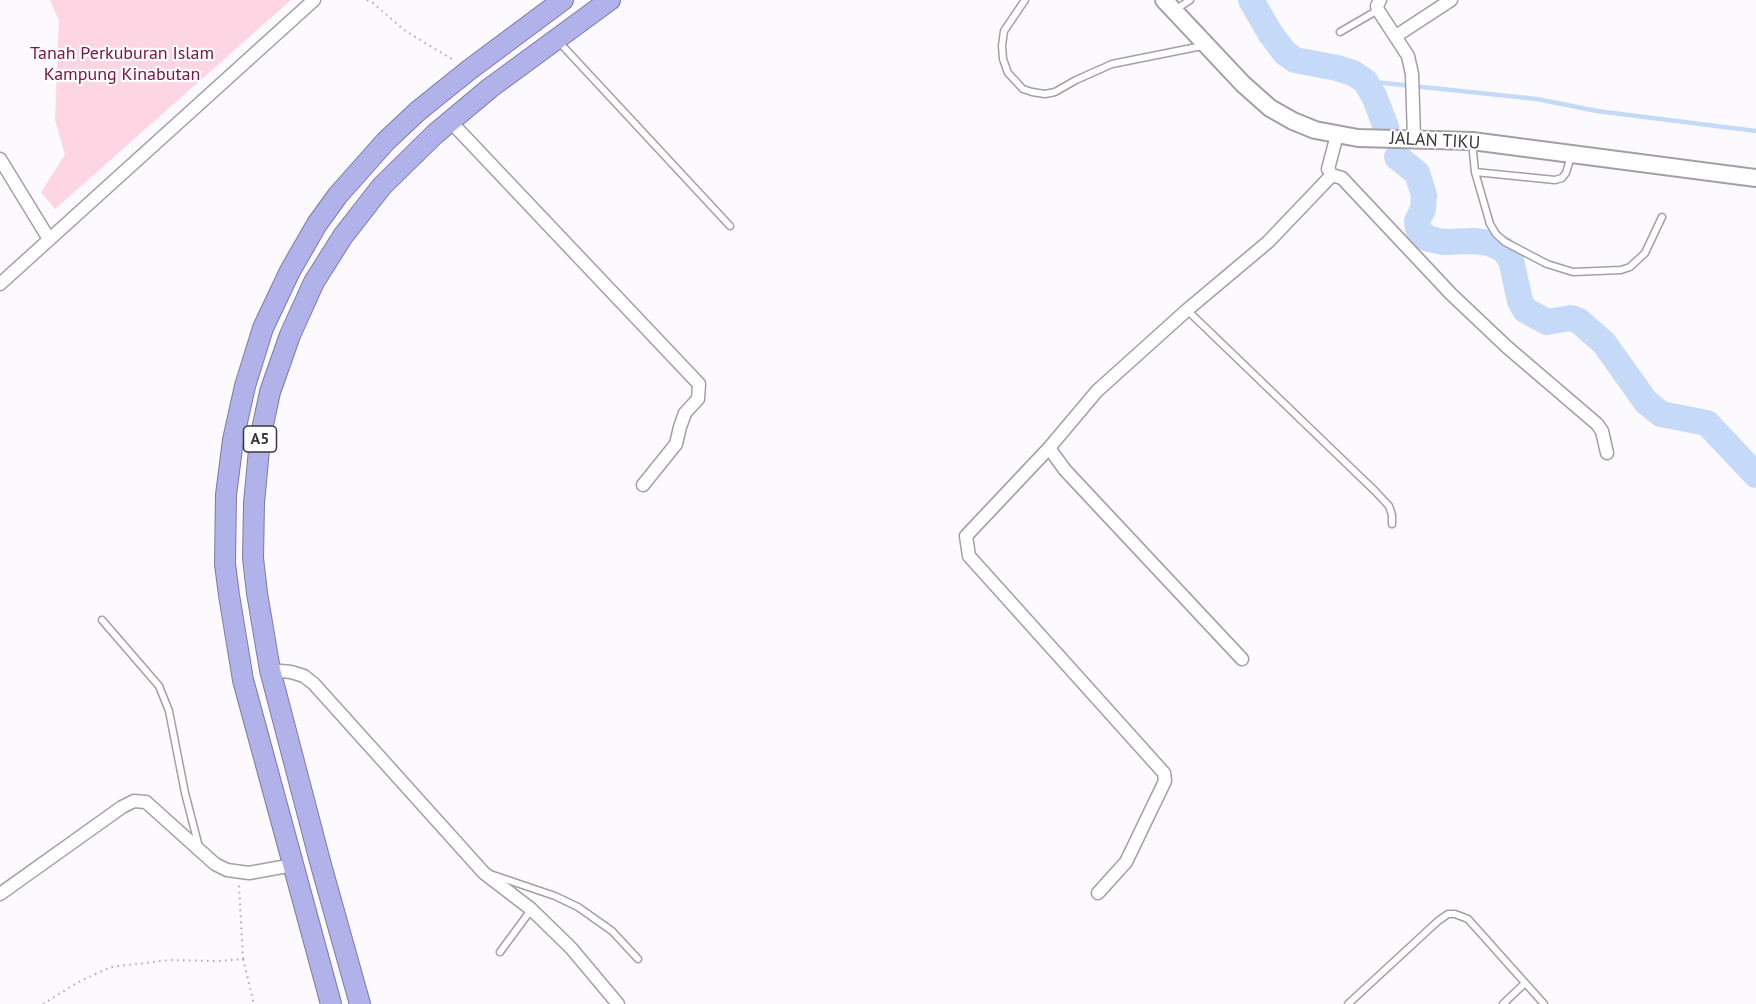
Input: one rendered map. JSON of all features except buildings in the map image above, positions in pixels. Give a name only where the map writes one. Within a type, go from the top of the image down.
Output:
[{"type":"highway","name":"A5","points":[[331,1004],[243,680],[225,564],[228,468],[244,386],[263,328],[290,271],[331,205],[386,141],[418,111],[564,0]]},
{"type":"highway","name":"A5","points":[[360,1004],[270,670],[257,593],[253,558],[256,468],[270,392],[290,335],[314,282],[343,236],[390,178],[450,121],[490,88],[610,0]]},
{"type":"main road","name":"JALAN TIKU","points":[[1169,5],[1243,84],[1270,108],[1293,122],[1315,130],[1337,135],[1472,141],[1756,178]]},
{"type":"street","points":[[0,284],[314,0]]},
{"type":"street","points":[[1396,36],[1451,0]]},
{"type":"street","points":[[1379,5],[1408,56],[1412,74],[1414,138]]},
{"type":"street","points":[[450,121],[699,384],[698,399],[685,413],[676,444],[643,485]]},
{"type":"street","points":[[1337,135],[1328,169],[1332,175],[1342,178],[1451,294],[1597,424],[1602,431],[1607,453]]},
{"type":"street","points":[[0,159],[49,239]]},
{"type":"street","points":[[1098,892],[1126,862],[1165,781],[1164,773],[969,556],[966,536],[1049,448],[1097,391],[1187,310],[1268,242],[1332,175]]},
{"type":"street","points":[[1049,448],[1065,470],[1242,659]]},
{"type":"street","points":[[270,670],[304,676],[314,684],[484,873],[531,909],[572,948],[618,1004]]},
{"type":"street","points":[[0,894],[122,807],[134,801],[146,802],[215,864],[227,870],[249,873],[293,866]]},
{"type":"lane","points":[[1025,0],[1004,31],[1002,53],[1008,73],[1023,89],[1032,92],[1045,94],[1055,92],[1112,64],[1206,45]]},
{"type":"lane","points":[[1169,5],[1190,0]]},
{"type":"lane","points":[[1340,32],[1379,5]]},
{"type":"lane","points":[[556,40],[730,226]]},
{"type":"lane","points":[[1472,141],[1475,172],[1487,215],[1496,234],[1505,242],[1559,268],[1573,272],[1621,270],[1630,267],[1645,253],[1662,217]]},
{"type":"lane","points":[[1475,172],[1555,180],[1562,178],[1566,173],[1572,153]]},
{"type":"lane","points":[[1187,310],[1375,491],[1389,506],[1392,524]]},
{"type":"lane","points":[[102,620],[159,686],[169,711],[185,793],[200,851]]},
{"type":"lane","points":[[484,873],[555,896],[578,907],[612,931],[638,959]]},
{"type":"lane","points":[[500,952],[531,909]]},
{"type":"lane","points":[[1348,1004],[1437,921],[1448,914],[1468,919],[1544,1004]]},
{"type":"lane","points":[[1503,1004],[1525,983]]},
{"type":"path","points":[[366,0],[373,3],[404,30],[470,70]]},
{"type":"path","points":[[239,872],[243,959],[254,1004]]},
{"type":"path","points":[[43,1004],[80,981],[111,967],[170,960],[219,962],[243,959]]},
{"type":"green space","name":"Tanah Perkuburan Islam Kampung Kinabutan","points":[[50,0],[291,0],[55,209],[41,192],[65,155],[55,120],[59,21]]},
{"type":"waterway","points":[[1251,0],[1270,33],[1285,53],[1295,60],[1353,73],[1365,81],[1374,96],[1386,127]]},
{"type":"waterway","points":[[1365,81],[1537,99],[1597,111],[1756,131]]},
{"type":"waterway","points":[[1397,157],[1417,173],[1424,195],[1423,209],[1417,221],[1418,229],[1426,238],[1443,242],[1489,243],[1503,249],[1511,260],[1520,301],[1525,310],[1547,322],[1571,318],[1579,321],[1604,343],[1646,402],[1661,414],[1707,423],[1756,475]]}]
